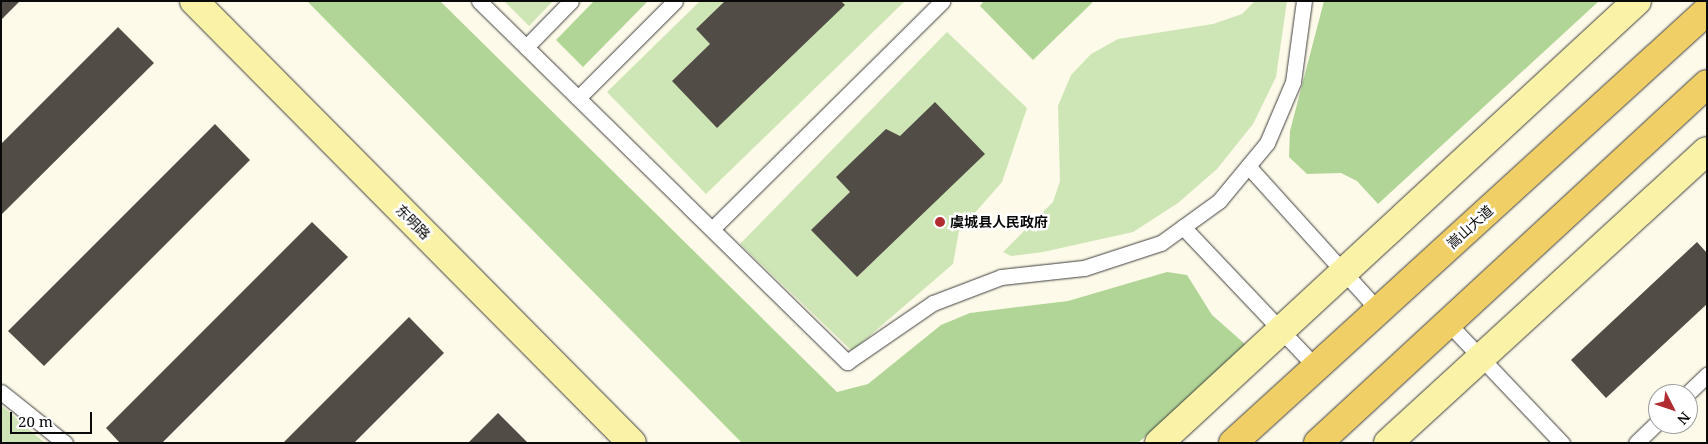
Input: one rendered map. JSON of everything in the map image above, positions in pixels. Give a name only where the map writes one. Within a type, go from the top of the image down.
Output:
[{"type":"main road","name":"东明路","points":[[194,1],[632,443]]},
{"type":"main road","points":[[1160,443],[1345,274],[1637,1]]},
{"type":"main road","name":"嵩山大道","points":[[1233,443],[1707,11]]},
{"type":"main road","points":[[1318,443],[1707,84]]},
{"type":"main road","points":[[1388,443],[1707,151]]},
{"type":"lane","points":[[479,1],[847,362],[933,303],[1001,277],[1084,268],[1161,243],[1218,201],[1267,143],[1293,82],[1304,1]]},
{"type":"lane","points":[[526,47],[571,1]]},
{"type":"lane","points":[[578,98],[675,1]]},
{"type":"lane","points":[[712,229],[942,1]]},
{"type":"lane","points":[[1248,166],[1378,310]]},
{"type":"lane","points":[[1183,227],[1316,367]]},
{"type":"lane","points":[[1448,323],[1562,443]]},
{"type":"lane","points":[[1698,384],[1707,375]]},
{"type":"lane","points":[[1,392],[64,443]]},
{"type":"lane","points":[[1636,443],[1648,432]]},
{"type":"green space","points":[[307,1],[440,1],[837,392],[868,384],[941,325],[970,313],[1068,301],[1167,272],[1187,275],[1212,315],[1246,345],[1138,443],[742,443]]},
{"type":"green space","points":[[504,1],[553,1],[529,26]]},
{"type":"green space","points":[[594,1],[648,1],[583,67],[556,40]]},
{"type":"green space","points":[[700,1],[905,1],[706,194],[607,92]]},
{"type":"green space","points":[[984,1],[1094,1],[1033,60],[980,6]]},
{"type":"green space","points":[[1255,1],[1287,1],[1276,77],[1253,124],[1217,169],[1178,203],[1133,232],[1043,252],[1011,256],[1003,252],[1053,202],[1060,181],[1058,106],[1071,75],[1091,54],[1118,39],[1213,24],[1242,14]]},
{"type":"green space","points":[[1324,1],[1599,1],[1378,204],[1357,181],[1341,173],[1307,174],[1289,157],[1290,131]]},
{"type":"green space","points":[[947,32],[1027,108],[1002,182],[959,231],[953,264],[852,351],[740,244]]},
{"type":"green space","points":[[1,405],[45,443],[1,443]]},
{"type":"building","points":[[1,1],[20,1],[1,20]]},
{"type":"building","points":[[725,1],[841,1],[845,5],[717,128],[672,81],[710,44],[696,29]]},
{"type":"building","points":[[118,27],[154,63],[1,215],[1,144]]},
{"type":"building","points":[[935,102],[985,154],[857,277],[811,230],[850,192],[836,177],[886,129],[900,136]]},
{"type":"building","points":[[215,124],[250,160],[44,366],[8,331]]},
{"type":"building","points":[[312,222],[348,257],[162,443],[120,443],[106,428]]},
{"type":"building","points":[[1697,242],[1707,253],[1707,304],[1606,398],[1571,360]]},
{"type":"building","points":[[409,317],[444,353],[354,443],[283,443]]},
{"type":"building","points":[[498,413],[528,443],[468,443]]},
{"type":"place","name":"虞城县人民政府","points":[[940,222]]}]
